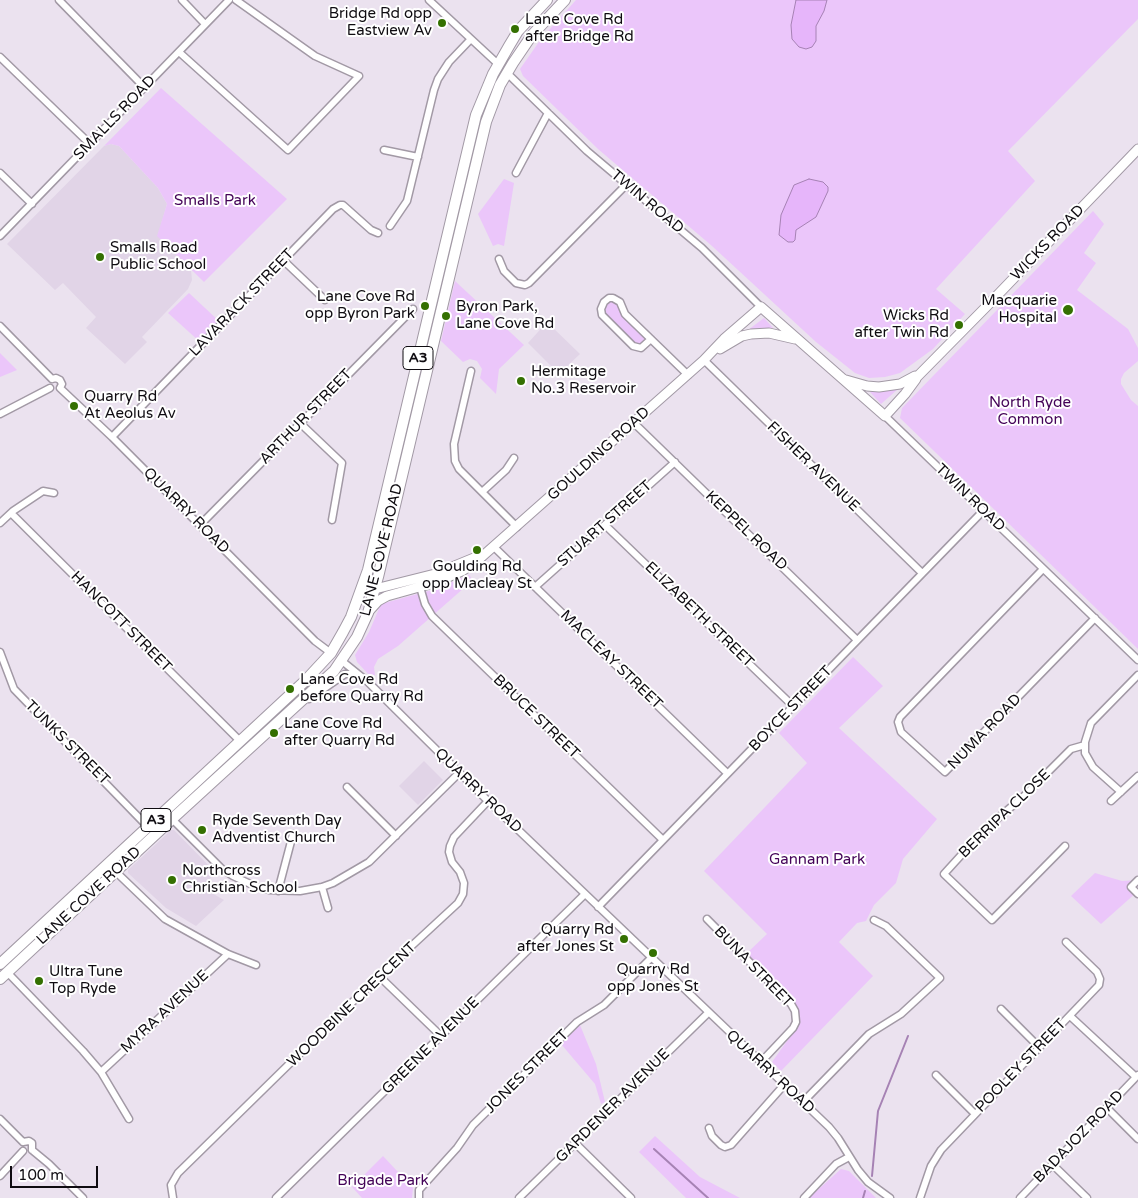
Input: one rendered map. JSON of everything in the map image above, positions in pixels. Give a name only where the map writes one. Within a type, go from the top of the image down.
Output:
[{"type":"highway","name":"LANE COVE ROAD","points":[[1,960],[305,681],[330,653],[351,617],[362,588],[375,543],[472,127],[498,64],[518,31],[547,0]]},
{"type":"highway","name":"LANE COVE ROAD","points":[[4,976],[172,819],[334,672],[357,638],[368,613],[375,589],[486,122],[506,72],[532,35],[564,0]]},
{"type":"highway","name":"TWIN ROAD","points":[[498,64],[506,72]]},
{"type":"highway","points":[[351,617],[368,594],[375,589]]},
{"type":"highway","name":"QUARRY ROAD","points":[[330,653],[342,661]]},
{"type":"main road","name":"WICKS ROAD","points":[[882,414],[902,390],[919,376],[1138,149]]},
{"type":"main road","name":"GOULDING ROAD","points":[[375,589],[437,582],[462,571],[517,527],[688,375],[724,339],[763,308]]},
{"type":"main road","points":[[728,344],[763,308]]},
{"type":"main road","name":"TWIN ROAD","points":[[763,308],[882,414]]},
{"type":"main road","name":"GOULDING ROAD","points":[[704,360],[742,336],[761,333],[798,339]]},
{"type":"main road","points":[[843,379],[872,387],[886,387],[919,376]]},
{"type":"main road","name":"GOULDING ROAD","points":[[368,613],[378,601],[386,596],[419,583]]},
{"type":"street","points":[[59,0],[145,88]]},
{"type":"street","points":[[182,0],[205,24]]},
{"type":"street","name":"SMALLS ROAD","points":[[0,236],[229,0]]},
{"type":"street","points":[[179,52],[288,150],[359,76],[315,56],[236,0]]},
{"type":"street","points":[[432,1],[498,64]]},
{"type":"street","points":[[390,226],[407,201],[438,79],[449,62],[471,39]]},
{"type":"street","points":[[0,57],[90,144]]},
{"type":"street","name":"TWIN ROAD","points":[[506,72],[587,151],[702,248],[763,308]]},
{"type":"street","points":[[516,173],[548,113]]},
{"type":"street","points":[[384,150],[418,157]]},
{"type":"street","points":[[0,173],[32,204]]},
{"type":"street","points":[[499,259],[504,271],[516,283],[525,285],[529,283],[626,185]]},
{"type":"street","name":"LAVARACK STREET","points":[[112,437],[333,209],[340,205],[347,208],[371,230],[378,233]]},
{"type":"street","points":[[283,260],[324,300]]},
{"type":"street","points":[[651,339],[641,348],[633,346],[602,315],[601,309],[604,302],[609,298],[620,302],[625,314],[651,339],[688,375]]},
{"type":"street","name":"ARTHUR STREET","points":[[200,526],[413,309]]},
{"type":"street","points":[[0,326],[52,379],[56,378],[62,384],[60,388],[55,390],[50,388],[0,414]]},
{"type":"street","name":"FISHER AVENUE","points":[[704,360],[922,573]]},
{"type":"street","points":[[471,371],[453,453],[455,461],[459,469],[517,527]]},
{"type":"street","points":[[50,388],[49,383],[52,379]]},
{"type":"street","name":"QUARRY ROAD","points":[[60,388],[112,437],[315,641],[330,653]]},
{"type":"street","name":"TWIN ROAD","points":[[882,414],[1138,660]]},
{"type":"street","name":"KEPPEL ROAD","points":[[634,422],[858,640]]},
{"type":"street","points":[[300,423],[342,463],[332,520]]},
{"type":"street","points":[[482,492],[506,470],[514,458]]},
{"type":"street","name":"STUART STREET","points":[[535,587],[674,462]]},
{"type":"street","points":[[0,523],[12,514],[13,511],[43,491],[54,492]]},
{"type":"street","name":"BOYCE STREET","points":[[598,907],[983,511]]},
{"type":"street","name":"HANCOTT STREET","points":[[12,514],[240,741]]},
{"type":"street","name":"ELIZABETH STREET","points":[[605,525],[793,706]]},
{"type":"street","name":"MACLEAY STREET","points":[[494,547],[727,773]]},
{"type":"street","name":"NUMA ROAD","points":[[1043,569],[900,717],[898,722],[901,732],[945,772],[1095,618]]},
{"type":"street","name":"BRUCE STREET","points":[[419,583],[426,607],[432,616],[663,840]]},
{"type":"street","name":"TUNKS STREET","points":[[0,652],[14,689],[148,827]]},
{"type":"street","name":"QUARRY ROAD","points":[[342,661],[368,682],[488,801],[784,1085],[838,1138],[849,1157],[868,1182],[890,1198]]},
{"type":"street","points":[[298,705],[345,674],[353,674],[368,682]]},
{"type":"street","points":[[1121,792],[1093,767],[1087,757],[1086,735],[1091,723],[1138,675]]},
{"type":"street","name":"BERRIPA CLOSE","points":[[1066,846],[992,920],[944,874],[984,830],[1024,796],[1071,749],[1085,746]]},
{"type":"street","points":[[172,819],[222,869],[256,887],[278,891],[322,887],[369,862],[460,773]]},
{"type":"street","points":[[1111,802],[1138,776]]},
{"type":"street","points":[[347,787],[396,836]]},
{"type":"street","name":"WOODBINE CRESCENT","points":[[173,1198],[172,1185],[178,1173],[461,898],[464,884],[460,872],[452,862],[450,846],[454,836],[488,801]]},
{"type":"street","points":[[278,891],[293,834]]},
{"type":"street","points":[[115,872],[165,919],[228,954],[256,965]]},
{"type":"street","points":[[1138,880],[1131,887],[1138,894]]},
{"type":"street","points":[[322,887],[328,908]]},
{"type":"street","name":"GREENE AVENUE","points":[[276,1198],[585,894]]},
{"type":"street","name":"BUNA STREET","points":[[707,919],[791,1004],[795,1011],[796,1022],[793,1028],[760,1063]]},
{"type":"street","points":[[802,1103],[869,1034],[901,1014],[940,978],[886,926],[874,920]]},
{"type":"street","name":"POOLEY STREET","points":[[920,1198],[935,1158],[1099,985],[1100,979],[1097,972],[1066,942]]},
{"type":"street","name":"MYRA AVENUE","points":[[101,1072],[228,954]]},
{"type":"street","name":"JONES STREET","points":[[419,1198],[419,1190],[457,1148],[473,1125],[577,1022],[604,1005],[651,958]]},
{"type":"street","points":[[4,976],[83,1051],[101,1072],[129,1119]]},
{"type":"street","points":[[380,976],[441,1036]]},
{"type":"street","points":[[1001,1009],[1039,1047]]},
{"type":"street","name":"GARDENER AVENUE","points":[[519,1198],[708,1013]]},
{"type":"street","points":[[1070,1016],[1137,1076]]},
{"type":"street","points":[[936,1075],[975,1114]]},
{"type":"street","name":"BADAJOZ ROAD","points":[[1020,1198],[1137,1076]]},
{"type":"street","points":[[709,1128],[712,1136],[721,1145],[725,1147],[731,1145],[784,1085]]},
{"type":"street","points":[[1107,1108],[1138,1139]]},
{"type":"street","points":[[0,1119],[23,1142],[30,1142],[33,1146],[32,1150],[83,1198]]},
{"type":"street","points":[[23,1142],[21,1145],[23,1151]]},
{"type":"street","points":[[576,1143],[631,1198]]},
{"type":"street","points":[[0,1176],[23,1151],[32,1150]]},
{"type":"street","points":[[804,1198],[836,1164],[849,1157]]},
{"type":"street","points":[[1052,1164],[1088,1198]]},
{"type":"shaded area","points":[[796,0],[827,0],[824,11],[816,26],[816,41],[812,47],[806,49],[799,47],[792,39],[791,25]]},
{"type":"shaded area","name":"Smalls Road Public School","points":[[111,144],[119,146],[158,188],[167,204],[158,236],[191,270],[192,280],[188,289],[142,337],[147,342],[125,364],[86,328],[96,317],[63,283],[55,290],[7,244],[104,146]]},
{"type":"shaded area","points":[[809,179],[823,182],[828,187],[828,191],[816,217],[796,230],[795,240],[788,242],[779,235],[781,215],[794,185]]},
{"type":"shaded area","points":[[547,322],[580,354],[561,372],[559,370],[557,372],[528,343]]},
{"type":"shaded area","points":[[424,761],[443,780],[418,805],[399,786]]},
{"type":"shaded area","name":"Northcross Christian School","points":[[171,830],[174,830],[216,873],[201,887],[224,900],[196,926],[166,908],[128,873],[128,870]]},
{"type":"green space","points":[[576,0],[1138,0],[1138,19],[1008,151],[1035,181],[936,289],[965,314],[933,349],[900,373],[885,377],[869,378],[855,373],[816,342],[712,246],[598,149],[523,76],[520,69],[541,39]]},
{"type":"green space","name":"Smalls Park","points":[[161,88],[287,199],[204,282],[157,236],[167,204],[158,188],[119,146],[111,144],[104,146]]},
{"type":"green space","points":[[504,179],[514,183],[504,246],[498,244],[493,246],[478,214]]},
{"type":"green space","name":"North Ryde Common","points":[[1093,211],[1104,224],[1084,253],[1096,263],[1077,290],[1128,329],[1138,348],[1138,361],[1124,373],[1121,384],[1131,400],[1138,406],[1138,649],[900,418],[902,408]]},
{"type":"green space","points":[[455,281],[524,345],[499,369],[496,394],[480,378],[482,369],[477,361],[470,359],[463,362],[441,341]]},
{"type":"green space","points":[[189,293],[220,322],[200,342],[168,313]]},
{"type":"green space","points":[[610,301],[617,304],[622,314],[645,337],[641,345],[636,345],[605,316],[603,309],[605,304]]},
{"type":"green space","points":[[764,318],[773,328],[748,330]]},
{"type":"green space","points":[[0,353],[17,370],[0,377]]},
{"type":"green space","points":[[898,389],[881,404],[870,392],[883,391]]},
{"type":"green space","points":[[469,575],[473,580],[398,646],[378,659],[374,667],[375,675],[370,676],[357,662],[355,655],[369,632],[381,604],[432,590]]},
{"type":"green space","name":"Gannam Park","points":[[853,657],[883,686],[839,728],[937,819],[903,859],[896,883],[874,905],[866,921],[857,923],[839,942],[873,976],[781,1071],[772,1062],[797,1027],[800,1018],[798,1009],[794,1002],[746,954],[767,934],[704,871],[807,763],[779,733]]},
{"type":"green space","points":[[1095,873],[1122,881],[1138,880],[1131,887],[1137,892],[1101,924],[1071,896]]},
{"type":"green space","points":[[580,1025],[596,1064],[605,1102],[601,1104],[595,1084],[561,1044]]},
{"type":"green space","points":[[655,1136],[700,1177],[740,1198],[686,1198],[639,1152]]},
{"type":"green space","name":"Brigade Park","points":[[383,1156],[413,1188],[412,1198],[362,1198],[352,1187]]},
{"type":"green space","points":[[841,1169],[849,1171],[876,1198],[810,1198]]},
{"type":"waterway","points":[[872,1176],[878,1111],[908,1036]]},
{"type":"waterway","points":[[654,1149],[708,1198]]},
{"type":"waterway","points":[[863,1198],[865,1191]]},
{"type":"place","name":"Bridge Rd opp Eastview Av","points":[[442,23]]},
{"type":"place","name":"Lane Cove Rd after Bridge Rd","points":[[515,29]]},
{"type":"place","name":"Smalls Road Public School","points":[[100,257]]},
{"type":"place","name":"Lane Cove Rd opp Byron Park","points":[[425,306]]},
{"type":"place","name":"Macquarie Hospital","points":[[1068,310]]},
{"type":"place","name":"Byron Park, Lane Cove Rd","points":[[446,316]]},
{"type":"place","name":"Wicks Rd after Twin Rd","points":[[959,325]]},
{"type":"place","name":"Hermitage No.3 Reservoir","points":[[521,381]]},
{"type":"place","name":"Quarry Rd At Aeolus Av","points":[[74,406]]},
{"type":"place","name":"Goulding Rd opp Macleay St","points":[[477,550]]},
{"type":"place","name":"Lane Cove Rd before Quarry Rd","points":[[290,689]]},
{"type":"place","name":"Lane Cove Rd after Quarry Rd","points":[[274,733]]},
{"type":"place","name":"Ryde Seventh Day Adventist Church","points":[[202,830]]},
{"type":"place","name":"Northcross Christian School","points":[[172,880]]},
{"type":"place","name":"Quarry Rd after Jones St","points":[[624,939]]},
{"type":"place","name":"Quarry Rd opp Jones St","points":[[653,953]]},
{"type":"place","name":"Ultra Tune Top Ryde","points":[[39,981]]}]
